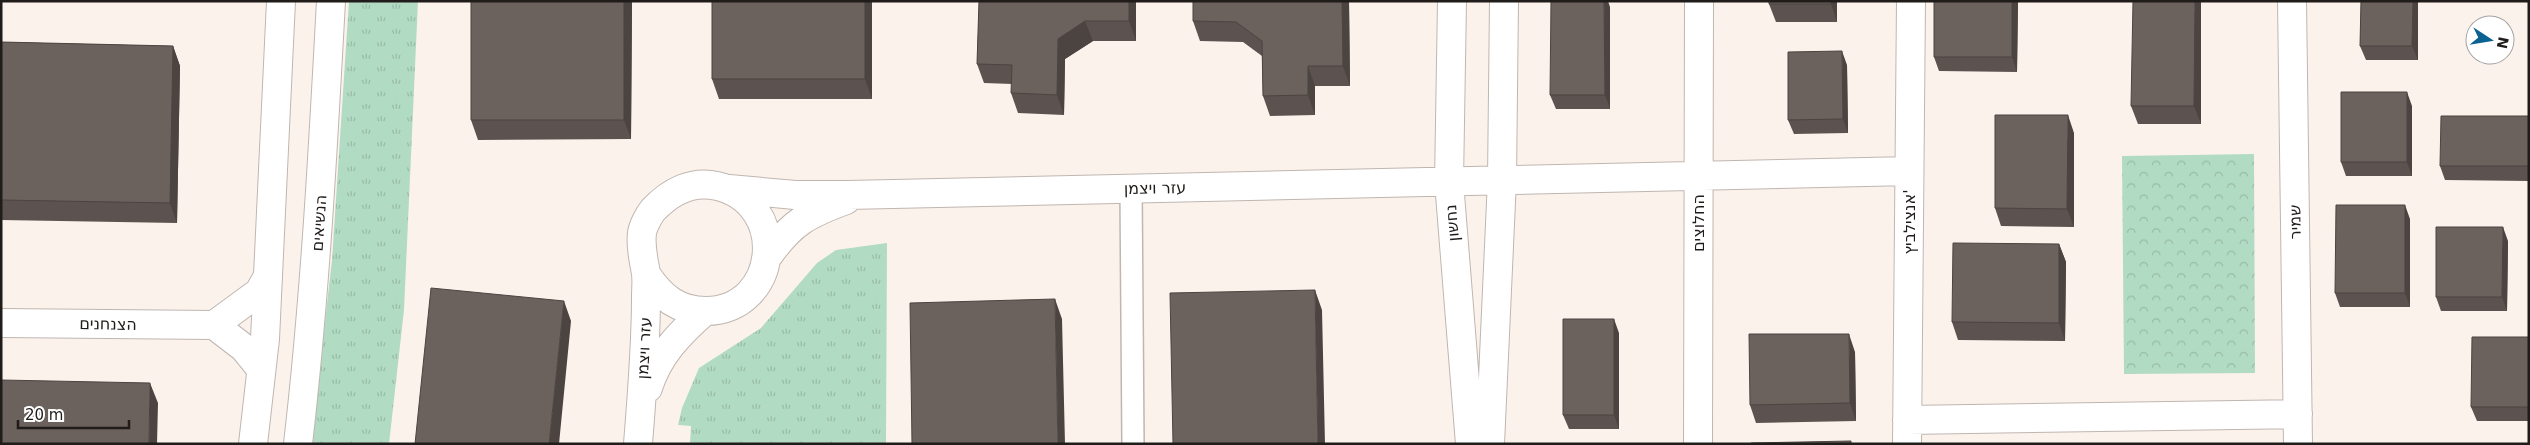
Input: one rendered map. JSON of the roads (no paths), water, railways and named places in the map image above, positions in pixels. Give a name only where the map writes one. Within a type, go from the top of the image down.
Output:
[{"type":"street","points":[[253,444],[268,276],[281,1]]},
{"type":"street","name":"הנשיאים","points":[[298,444],[311,336],[321,198],[331,1]]},
{"type":"street","name":"נחשון","points":[[1452,1],[1449,182],[1470,444]]},
{"type":"street","points":[[1490,444],[1502,180],[1504,1]]},
{"type":"street","name":"החלוצים","points":[[1698,444],[1699,1]]},
{"type":"street","name":"אנצילביץ'","points":[[1907,432],[1911,1]]},
{"type":"street","name":"שמיר","points":[[2292,1],[2298,444]]},
{"type":"street","name":"עזר ויצמן","points":[[729,189],[795,195],[861,195],[1909,171]]},
{"type":"street","points":[[708,184],[729,189],[748,201],[760,216],[767,236],[768,256],[762,275],[750,292],[734,304],[715,311],[695,311],[675,305],[658,292],[646,274],[641,253],[642,231],[652,212],[667,196],[687,186],[708,184]]},
{"type":"street","name":"עזר ויצמן","points":[[768,256],[782,236],[803,218],[861,195]]},
{"type":"street","name":"עזר ויצמן","points":[[639,432],[646,274]]},
{"type":"street","points":[[261,368],[244,348],[214,325],[258,292],[268,276]]},
{"type":"street","name":"עזר ויצמן","points":[[639,432],[649,385],[660,358],[676,337],[705,311]]},
{"type":"street","name":"הצנחנים","points":[[1,323],[214,325]]},
{"type":"street","points":[[1907,432],[2298,414]]},
{"type":"lane","points":[[1131,188],[1133,444]]}]
